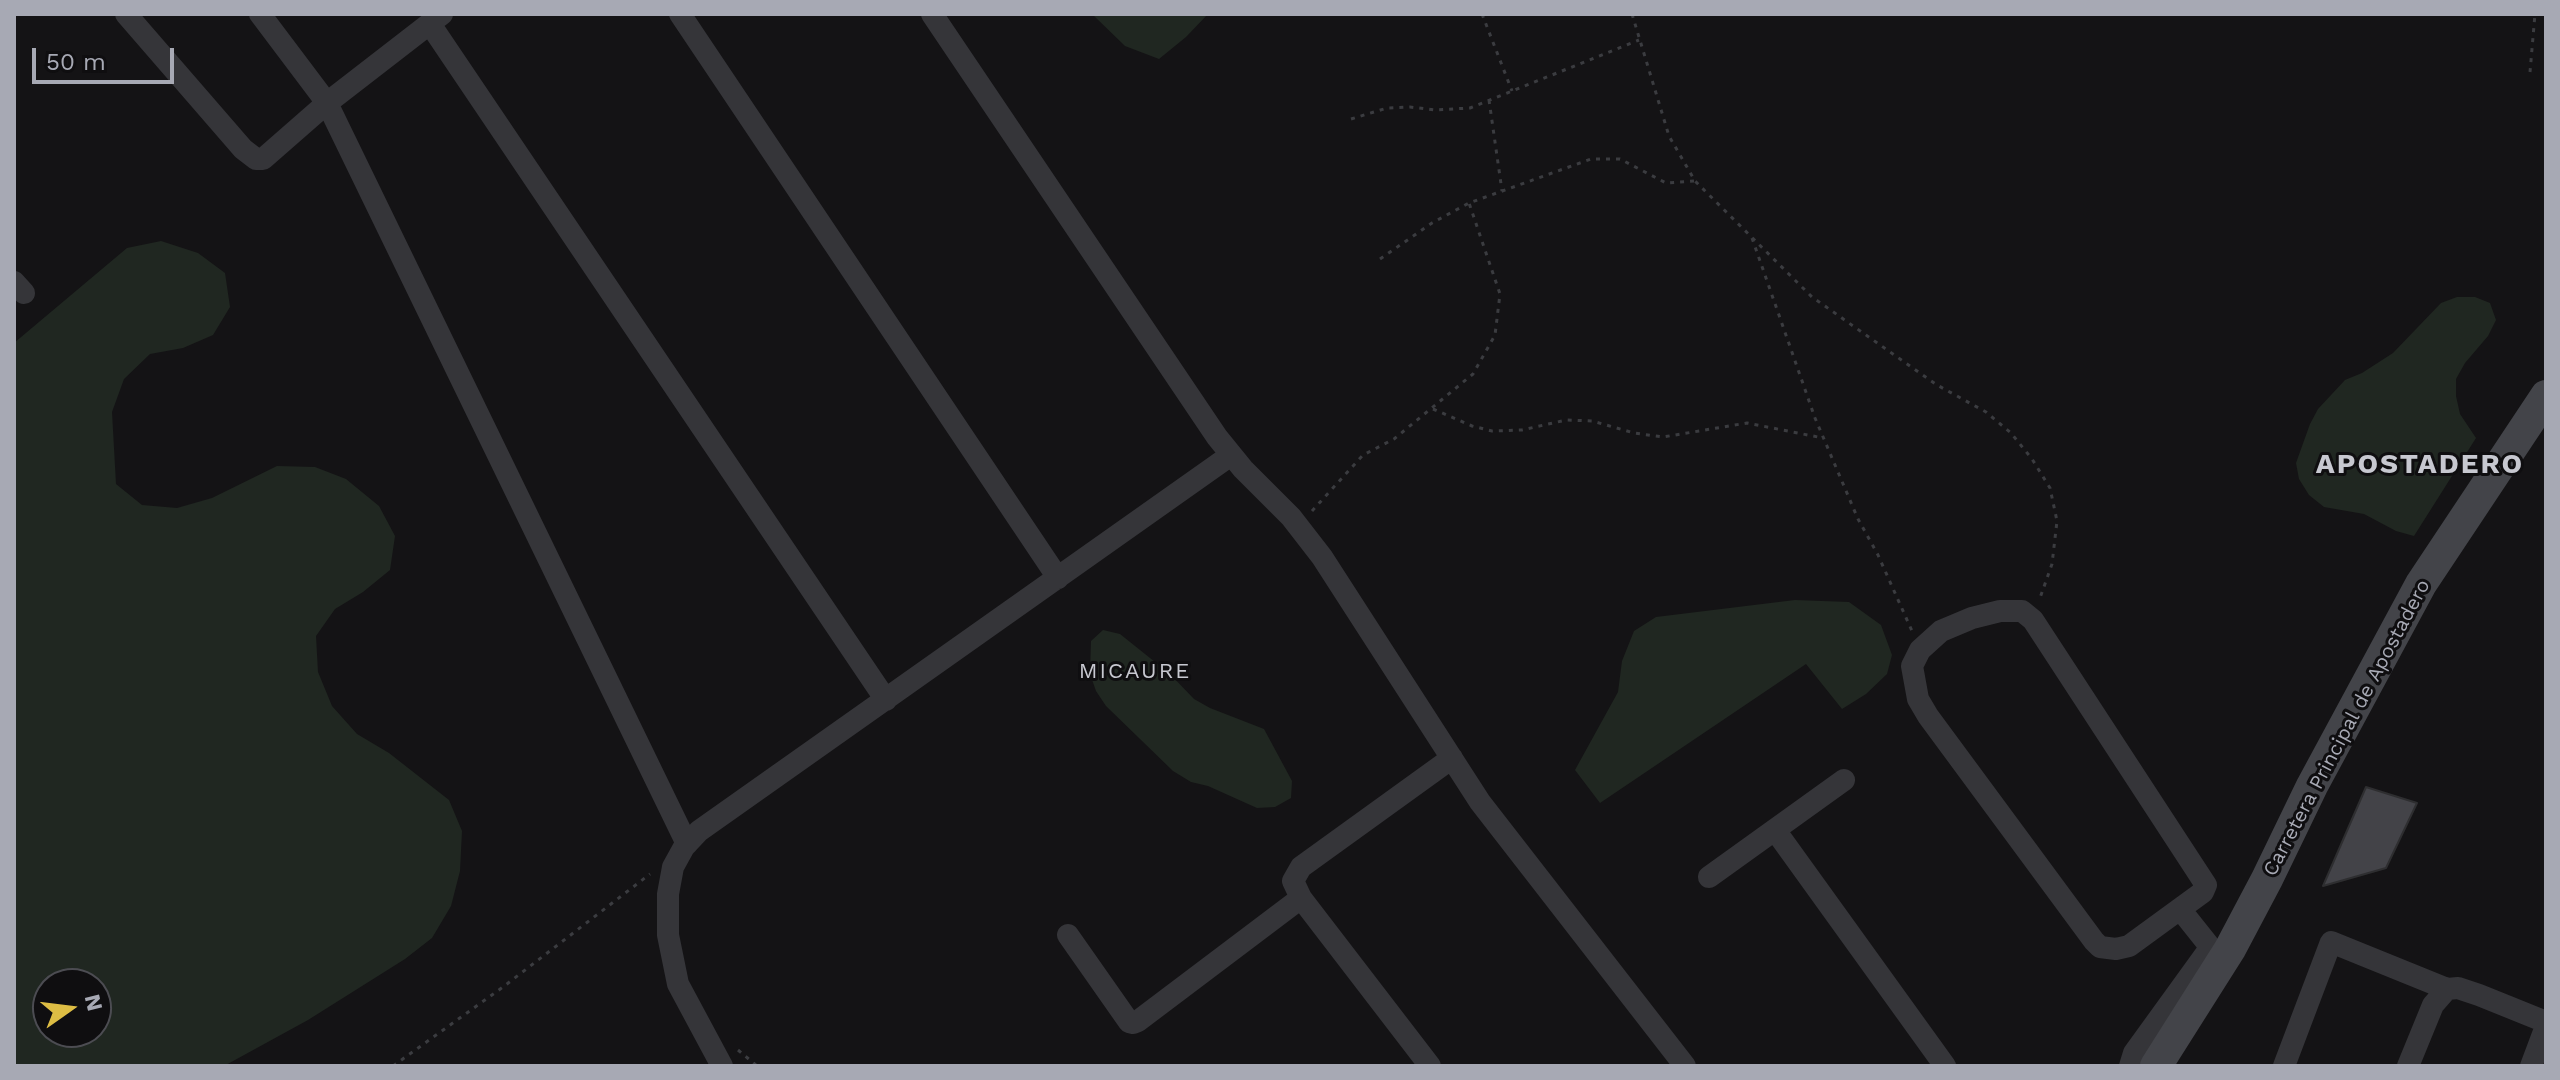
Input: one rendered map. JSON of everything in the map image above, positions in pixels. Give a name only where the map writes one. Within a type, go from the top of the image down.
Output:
[{"type":"street","points":[[126,14],[243,149],[256,159],[263,159],[327,103],[436,19],[886,700]]},
{"type":"street","points":[[260,14],[327,103],[687,844]]},
{"type":"street","points":[[680,14],[1058,578]]},
{"type":"street","points":[[932,14],[1217,437],[1298,525],[1322,557],[1480,802],[1685,1066]]},
{"type":"street","name":"Carretera Principal de Apostadero","points":[[2156,1066],[2182,1025],[2216,955],[2267,879],[2312,786],[2421,584],[2546,396]]},
{"type":"street","points":[[722,1066],[678,984],[668,935],[668,894],[673,867],[687,844],[699,831],[1231,455]]},
{"type":"street","points":[[2000,611],[2022,611],[2033,620],[2206,885],[2203,892],[2129,946],[2116,949],[2100,947],[2094,941],[1918,699],[1912,666],[1920,650],[1941,631],[2000,611]]},
{"type":"street","points":[[1430,1066],[1301,898],[1293,881],[1301,867],[1452,758]]},
{"type":"street","points":[[1709,877],[1844,780]]},
{"type":"street","points":[[1775,830],[1945,1066]]},
{"type":"street","points":[[1068,935],[1129,1022],[1133,1023],[1301,898]]},
{"type":"street","points":[[2130,1066],[2134,1053],[2216,955],[2180,909]]},
{"type":"street","points":[[2284,1066],[2331,942],[2447,989],[2458,988],[2479,995],[2546,1024],[2531,1066]]},
{"type":"street","points":[[2408,1066],[2433,1005],[2447,989]]},
{"type":"street","points":[[2168,1066],[2182,1025]]},
{"type":"path","points":[[1482,14],[1512,91]]},
{"type":"path","points":[[1632,14],[1669,136],[1695,181],[1812,297],[1937,385],[1986,412],[2011,433],[2032,459],[2050,488],[2057,521],[2052,564],[2033,620]]},
{"type":"path","points":[[2530,72],[2535,14]]},
{"type":"path","points":[[1351,119],[1387,108],[1470,108],[1639,40]]},
{"type":"path","points":[[1489,100],[1502,191]]},
{"type":"path","points":[[1380,259],[1432,223],[1469,203],[1591,159],[1620,159],[1666,183],[1695,181]]},
{"type":"path","points":[[1298,525],[1363,455],[1394,439],[1473,374],[1495,335],[1500,294],[1469,203]]},
{"type":"path","points":[[1751,235],[1823,438],[1920,650]]},
{"type":"path","points":[[1432,409],[1492,431],[1522,430],[1579,420],[1663,437],[1747,423],[1823,438]]},
{"type":"path","points":[[393,1066],[503,987],[652,872]]},
{"type":"shaded area","points":[[1092,14],[1208,14],[1159,59],[1125,46]]},
{"type":"shaded area","points":[[161,241],[198,253],[225,273],[230,307],[213,335],[183,348],[150,354],[124,379],[112,412],[116,484],[142,505],[177,508],[212,498],[277,466],[315,467],[346,479],[379,506],[395,536],[390,570],[335,609],[316,636],[318,672],[332,706],[357,734],[389,753],[449,800],[462,831],[460,871],[451,906],[432,938],[405,959],[308,1020],[224,1066],[14,1066],[14,343],[127,248]]},
{"type":"shaded area","points":[[2457,297],[2475,297],[2490,303],[2496,320],[2456,379],[2460,414],[2476,438],[2414,536],[2396,531],[2364,514],[2324,507],[2309,495],[2299,479],[2296,463],[2318,409],[2345,380],[2393,353],[2441,303]]},
{"type":"shaded area","points":[[1795,600],[1849,602],[1881,625],[1892,655],[1887,674],[1866,694],[1842,709],[1806,664],[1600,803],[1575,770],[1618,692],[1622,661],[1634,631],[1656,617]]},
{"type":"shaded area","points":[[1103,630],[1120,634],[1170,674],[1194,699],[1264,729],[1292,781],[1291,798],[1275,807],[1257,808],[1208,786],[1191,782],[1173,771],[1106,706],[1096,691],[1090,674],[1091,641]]},
{"type":"building","points":[[2366,787],[2417,803],[2386,868],[2323,886]]},
{"type":"district","name":"APOSTADERO","points":[[2420,465]]},
{"type":"district","name":"MICAURE","points":[[1135,672]]}]
